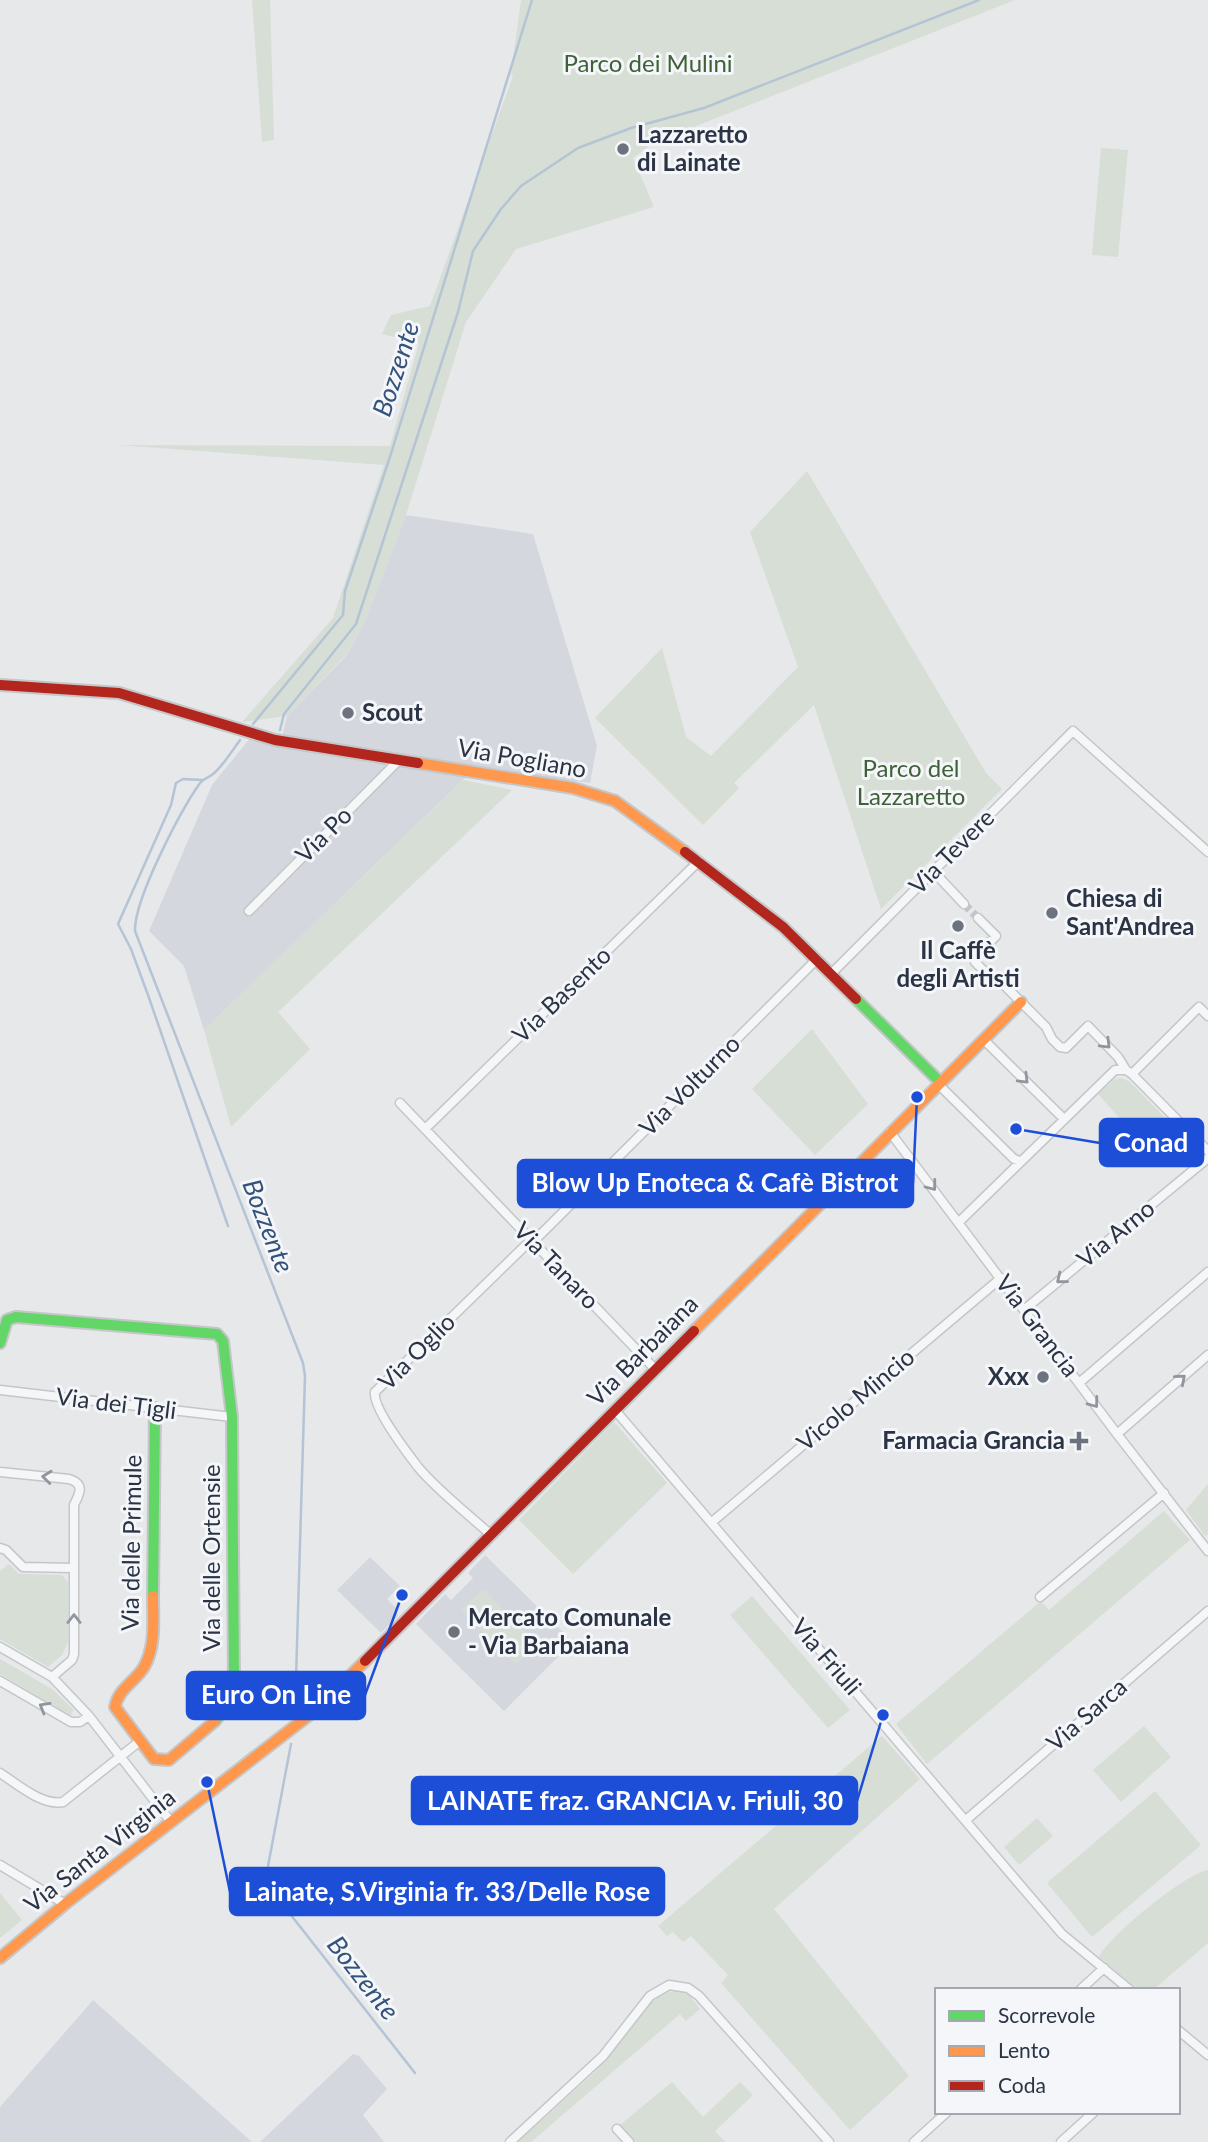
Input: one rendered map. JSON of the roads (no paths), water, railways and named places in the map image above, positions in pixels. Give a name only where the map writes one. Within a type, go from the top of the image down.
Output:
[{"type":"street","name":"Via Pogliano","points":[[0,685],[119,693],[275,740],[595,793],[626,807],[783,927],[832,973],[1014,1159],[1020,1161]]},
{"type":"street","name":"Via Tevere","points":[[832,973],[1073,731],[1208,852]]},
{"type":"street","name":"Via Po","points":[[249,911],[399,760]]},
{"type":"street","name":"Via Basento","points":[[425,1129],[699,862]]},
{"type":"street","points":[[933,872],[964,904]]},
{"type":"street","points":[[978,918],[996,936],[975,957],[975,962],[989,976],[1001,982],[1046,1027],[1060,1047],[1066,1048],[1088,1026],[1129,1072],[1208,1150]]},
{"type":"street","name":"Via Volturno","points":[[532,1241],[817,959]]},
{"type":"street","name":"Via Barbaiana","points":[[294,1727],[327,1699],[1020,1002]]},
{"type":"street","points":[[1129,1072],[1199,1007],[1208,1016]]},
{"type":"street","points":[[983,1039],[1064,1119]]},
{"type":"street","points":[[959,1222],[1112,1072],[1120,1069],[1129,1072]]},
{"type":"street","name":"Via Tanaro","points":[[400,1103],[655,1369]]},
{"type":"street","name":"Via Grancia","points":[[890,1132],[1208,1551]]},
{"type":"street","name":"Via Arno","points":[[1025,1309],[1208,1158]]},
{"type":"street","name":"Via Oglio","points":[[490,1534],[419,1468],[374,1398],[375,1392],[532,1241]]},
{"type":"street","points":[[1079,1383],[1208,1272]]},
{"type":"street","name":"Vicolo Mincio","points":[[712,1522],[1001,1278]]},
{"type":"street","name":"Via delle Ortensie","points":[[0,1343],[7,1320],[16,1317],[217,1334],[223,1341],[232,1417],[232,1696],[219,1719],[169,1760],[154,1759],[140,1741]]},
{"type":"street","points":[[1117,1434],[1208,1355]]},
{"type":"street","name":"Via dei Tigli","points":[[0,1391],[232,1417]]},
{"type":"street","name":"Via delle Primule","points":[[140,1741],[118,1713],[115,1701],[143,1669],[153,1639],[155,1408]]},
{"type":"street","name":"Via Friuli","points":[[615,1410],[1062,1934],[1128,1988]]},
{"type":"street","points":[[0,1472],[76,1481],[81,1488],[74,1505],[74,1654],[67,1665],[52,1677]]},
{"type":"street","points":[[1040,1597],[1164,1493]]},
{"type":"street","points":[[0,1548],[6,1550],[23,1567],[74,1568]]},
{"type":"street","name":"Via Sarca","points":[[966,1820],[1208,1611]]},
{"type":"street","points":[[0,1647],[52,1677],[89,1716],[171,1822]]},
{"type":"street","points":[[0,1681],[71,1722],[80,1722],[89,1716]]},
{"type":"street","name":"Via Santa Virginia","points":[[0,1958],[65,1904],[294,1727]]},
{"type":"street","points":[[0,1773],[46,1800],[63,1802],[140,1741]]},
{"type":"street","points":[[0,1865],[65,1904]]},
{"type":"street","points":[[1082,1988],[1104,1968]]},
{"type":"street","points":[[510,2142],[603,2056],[650,1996],[669,1985],[688,1989],[699,1996],[829,2142]]},
{"type":"street","points":[[1180,2034],[1208,2055]]},
{"type":"street","points":[[914,2142],[945,2114]]},
{"type":"street","points":[[1061,2142],[1092,2114]]},
{"type":"street","points":[[617,2129],[629,2142]]},
{"type":"waterway","name":"Bozzente","points":[[253,724],[343,615],[345,591],[389,460],[532,0]]},
{"type":"waterway","points":[[280,730],[284,714],[356,624],[458,312],[473,251],[501,209],[521,186],[578,148],[631,128],[704,108],[979,0]]},
{"type":"waterway","name":"Bozzente","points":[[240,740],[220,767],[200,783],[182,813],[150,877],[135,931],[303,1363],[305,1376],[295,1712]]},
{"type":"waterway","name":"Bozzente","points":[[202,780],[183,779],[176,783],[171,805],[118,924],[131,949],[148,995],[228,1226]]},
{"type":"waterway","name":"Bozzente","points":[[291,1744],[265,1882],[415,2073]]},
{"type":"tunnel","points":[[964,904],[978,918]]},
{"type":"place","name":"Lazzaretto di Lainate","points":[[623,149]]},
{"type":"place","name":"Scout","points":[[348,713]]},
{"type":"place","name":"Chiesa di Sant'Andrea","points":[[1052,913]]},
{"type":"place","name":"Il Caffè degli Artisti","points":[[958,926]]},
{"type":"place","name":"Blow Up Enoteca & Cafè Bistrot","points":[[917,1097]]},
{"type":"place","name":"Conad","points":[[1016,1129]]},
{"type":"place","name":"Xxx","points":[[1043,1377]]},
{"type":"place","name":"Farmacia Grancia","points":[[1079,1441]]},
{"type":"place","name":"Euro On Line","points":[[402,1595]]},
{"type":"place","name":"Mercato Comunale - Via Barbaiana","points":[[454,1632]]},
{"type":"place","name":"LAINATE fraz. GRANCIA v. Friuli, 30","points":[[883,1715]]},
{"type":"place","name":"Lainate, S.Virginia fr. 33/Delle Rose","points":[[207,1782]]},
{"type":"park label","name":"Parco dei Mulini","points":[[648,64]]},
{"type":"park label","name":"Parco del Lazzaretto","points":[[911,783]]}]
